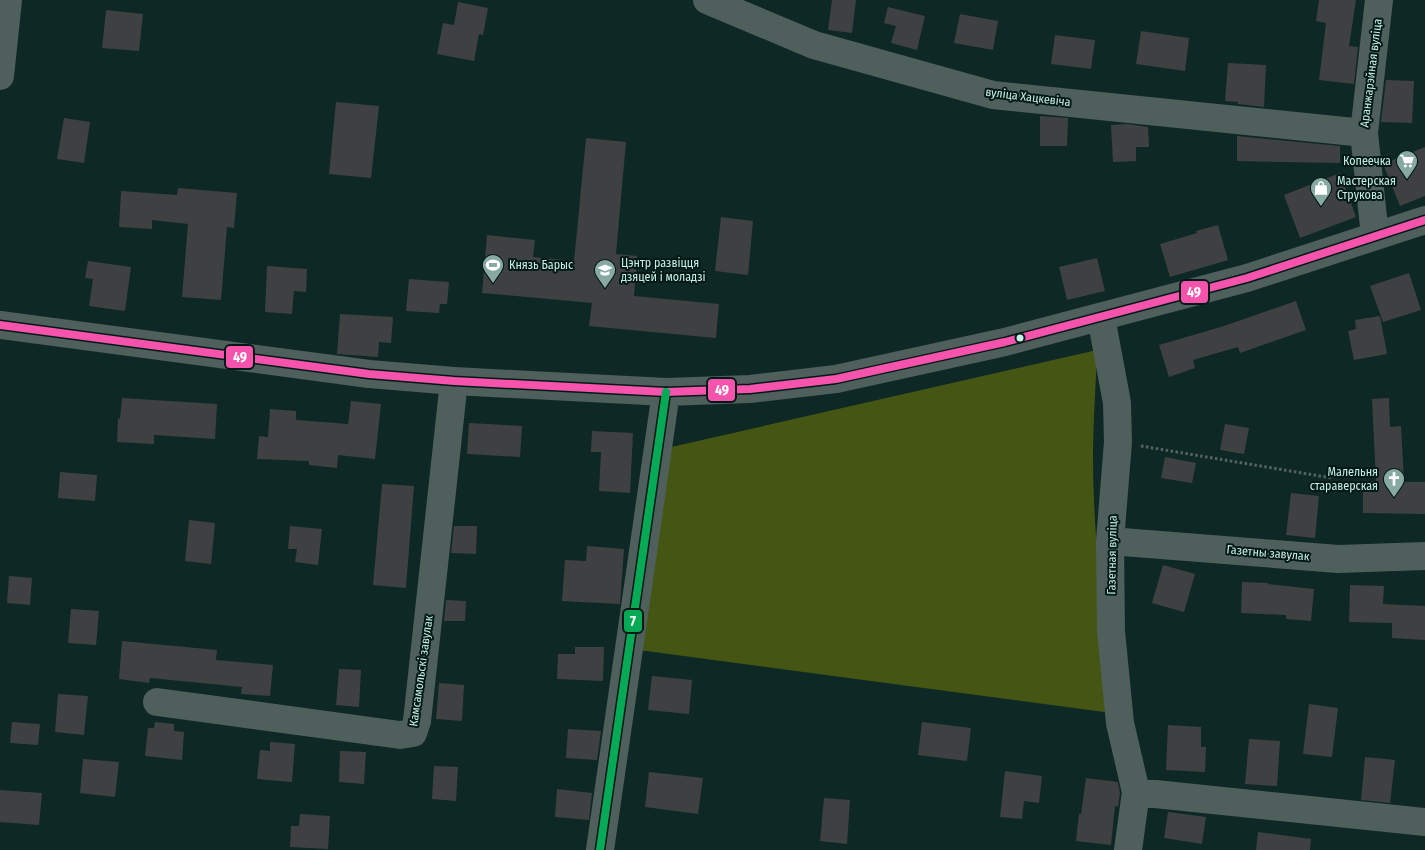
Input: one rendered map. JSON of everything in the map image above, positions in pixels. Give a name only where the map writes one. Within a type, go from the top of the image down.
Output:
[{"type":"street","points":[[0,76],[8,0]]},
{"type":"street","name":"вуліца Хацкевіча","points":[[706,0],[814,45],[993,95],[1364,133]]},
{"type":"street","name":"Аранжарэйная вуліца","points":[[1375,236],[1364,133],[1380,0]]},
{"type":"street","points":[[0,325],[369,374],[454,381],[666,392],[750,389],[836,379],[1006,342],[1247,278],[1425,220]]},
{"type":"street","name":"Газетная вуліца","points":[[1101,317],[1117,403],[1118,442],[1110,540],[1111,631],[1120,723],[1136,792],[1128,850]]},
{"type":"street","name":"Камсамольскі завулак","points":[[156,702],[400,735],[413,733],[417,721],[454,381]]},
{"type":"street","points":[[600,850],[666,392]]},
{"type":"street","name":"Газетны завулак","points":[[1110,540],[1338,559],[1425,556]]},
{"type":"street","points":[[1136,792],[1425,822]]},
{"type":"path","points":[[1118,442],[1332,478]]},
{"type":"green space","points":[[1097,350],[1093,444],[1094,489],[1097,553],[1112,713],[639,650],[667,448]]},
{"type":"building","points":[[832,0],[856,0],[852,33],[828,30]]},
{"type":"building","points":[[1319,0],[1356,0],[1349,46],[1358,47],[1354,84],[1319,80],[1326,23],[1316,21]]},
{"type":"building","points":[[458,2],[488,8],[483,35],[479,34],[474,61],[437,54],[443,23],[454,25]]},
{"type":"building","points":[[888,7],[925,16],[917,50],[891,43],[896,26],[884,23]]},
{"type":"building","points":[[106,10],[143,14],[139,51],[102,48]]},
{"type":"building","points":[[960,14],[998,21],[993,50],[954,43]]},
{"type":"building","points":[[1141,31],[1189,38],[1185,71],[1136,64]]},
{"type":"building","points":[[1055,35],[1095,40],[1091,69],[1051,64]]},
{"type":"building","points":[[1228,63],[1266,65],[1264,107],[1225,101]]},
{"type":"building","points":[[1386,80],[1414,81],[1412,123],[1381,122]]},
{"type":"building","points":[[336,102],[379,106],[371,178],[329,174]]},
{"type":"building","points":[[1040,116],[1068,118],[1067,146],[1040,146]]},
{"type":"building","points":[[64,118],[90,122],[84,163],[57,159]]},
{"type":"building","points":[[1127,124],[1148,127],[1149,147],[1136,147],[1136,161],[1113,162],[1111,125]]},
{"type":"building","points":[[1237,136],[1340,146],[1340,163],[1237,161]]},
{"type":"building","points":[[586,138],[626,142],[616,254],[637,256],[634,296],[719,304],[716,338],[589,326],[592,303],[482,293],[487,235],[535,240],[533,257],[574,261]]},
{"type":"building","name":"Копеечка","points":[[1425,147],[1425,196],[1400,206],[1383,164]]},
{"type":"building","points":[[1340,173],[1356,217],[1300,238],[1284,195]]},
{"type":"building","points":[[178,188],[237,193],[234,228],[227,227],[221,300],[182,297],[188,224],[152,220],[152,229],[119,227],[121,191],[177,195]]},
{"type":"building","points":[[721,217],[753,221],[748,275],[715,271]]},
{"type":"building","points":[[1218,225],[1228,260],[1170,277],[1160,244]]},
{"type":"building","points":[[1097,258],[1105,291],[1067,300],[1059,267]]},
{"type":"building","points":[[88,261],[131,267],[125,311],[89,306],[93,279],[85,278]]},
{"type":"building","points":[[267,266],[307,269],[306,292],[294,291],[292,314],[265,312]]},
{"type":"building","points":[[1409,273],[1421,310],[1383,322],[1370,286]]},
{"type":"building","points":[[409,279],[449,282],[447,304],[440,304],[439,313],[406,311]]},
{"type":"building","points":[[1296,301],[1306,330],[1240,353],[1238,347],[1193,360],[1195,368],[1169,377],[1159,345],[1224,326]]},
{"type":"building","points":[[340,314],[393,317],[391,343],[379,342],[378,357],[337,354]]},
{"type":"building","points":[[1380,316],[1387,354],[1354,360],[1348,331],[1356,329],[1355,320]]},
{"type":"building","points":[[122,398],[217,404],[215,439],[154,435],[154,444],[117,442],[118,418],[120,419]]},
{"type":"building","points":[[1389,398],[1390,427],[1401,426],[1404,482],[1425,482],[1425,514],[1363,513],[1363,481],[1376,481],[1372,399]]},
{"type":"building","points":[[351,401],[381,404],[375,459],[338,455],[337,468],[309,465],[309,461],[257,459],[259,436],[268,437],[270,409],[296,411],[296,420],[348,424]]},
{"type":"building","points":[[469,423],[522,426],[520,457],[467,454]]},
{"type":"building","points":[[1225,424],[1249,428],[1244,454],[1220,450]]},
{"type":"building","points":[[592,431],[633,433],[630,493],[599,491],[601,452],[591,452]]},
{"type":"building","points":[[1165,457],[1196,463],[1192,483],[1161,478]]},
{"type":"building","points":[[60,472],[97,475],[95,501],[58,498]]},
{"type":"building","points":[[382,484],[414,486],[406,588],[373,585]]},
{"type":"building","points":[[1291,493],[1319,496],[1315,538],[1286,535]]},
{"type":"building","points":[[189,520],[215,523],[211,564],[185,561]]},
{"type":"building","points":[[290,526],[322,529],[318,565],[295,562],[297,549],[288,549]]},
{"type":"building","points":[[454,526],[477,526],[476,554],[451,553]]},
{"type":"building","points":[[587,546],[624,549],[620,604],[562,601],[565,560],[586,561]]},
{"type":"building","points":[[1163,565],[1195,574],[1184,612],[1152,603]]},
{"type":"building","points":[[9,576],[32,578],[30,605],[7,603]]},
{"type":"building","points":[[1242,582],[1268,583],[1314,589],[1311,621],[1286,619],[1286,615],[1241,613]]},
{"type":"building","points":[[1350,585],[1384,586],[1383,604],[1425,606],[1425,640],[1392,638],[1392,623],[1349,622]]},
{"type":"building","points":[[446,600],[466,601],[465,621],[444,621]]},
{"type":"building","points":[[71,609],[99,611],[96,645],[68,643]]},
{"type":"building","points":[[122,641],[217,650],[216,660],[273,665],[270,696],[241,694],[242,687],[150,678],[149,683],[119,679]]},
{"type":"building","points":[[575,647],[604,647],[603,681],[557,679],[558,654],[575,654]]},
{"type":"building","points":[[339,669],[361,670],[359,707],[336,705]]},
{"type":"building","points":[[652,676],[692,680],[689,714],[648,710]]},
{"type":"building","points":[[439,683],[464,685],[462,721],[436,719]]},
{"type":"building","points":[[58,694],[88,696],[84,735],[55,732]]},
{"type":"building","points":[[1309,704],[1338,708],[1332,757],[1303,754]]},
{"type":"building","points":[[12,722],[40,724],[38,745],[10,743]]},
{"type":"building","points":[[155,722],[174,724],[174,731],[184,732],[182,760],[145,756],[148,728],[154,728]]},
{"type":"building","points":[[922,722],[971,728],[967,761],[918,755]]},
{"type":"building","points":[[1168,725],[1201,727],[1201,747],[1206,747],[1205,772],[1166,770]]},
{"type":"building","points":[[568,729],[601,731],[597,760],[566,758]]},
{"type":"building","points":[[1249,739],[1280,741],[1277,786],[1245,784]]},
{"type":"building","points":[[270,742],[295,744],[292,782],[257,779],[260,750],[270,751]]},
{"type":"building","points":[[340,751],[366,752],[364,784],[339,782]]},
{"type":"building","points":[[1365,757],[1395,760],[1390,803],[1361,800]]},
{"type":"building","points":[[83,759],[119,762],[115,797],[80,793]]},
{"type":"building","points":[[434,766],[458,767],[456,801],[432,799]]},
{"type":"building","points":[[1005,771],[1042,776],[1039,803],[1024,801],[1022,819],[1000,817]]},
{"type":"building","points":[[649,772],[703,778],[698,814],[645,807]]},
{"type":"building","points":[[1086,778],[1118,782],[1120,793],[1118,807],[1115,806],[1111,845],[1076,841]]},
{"type":"building","points":[[557,789],[592,793],[589,820],[555,817]]},
{"type":"building","points":[[0,790],[42,793],[39,825],[0,822]]},
{"type":"building","points":[[824,798],[850,800],[847,844],[820,841]]},
{"type":"building","points":[[1168,812],[1206,817],[1202,844],[1164,838]]},
{"type":"building","points":[[300,814],[330,816],[328,849],[290,847],[291,826],[299,826]]},
{"type":"building","points":[[1258,832],[1311,839],[1310,850],[1256,850]]},
{"type":"transit line","name":"49","points":[[0,325],[369,374],[454,381],[666,392],[750,389],[836,379],[1005,342],[1247,278],[1425,220]]},
{"type":"transit line","name":"7","points":[[600,850],[666,392]]},
{"type":"place","name":"Копеечка","points":[[1407,180]]},
{"type":"place","name":"Мастерская Струкова","points":[[1321,207]]},
{"type":"place","name":"Князь Барыс","points":[[493,284]]},
{"type":"place","name":"Цэнтр развіцця дзяцей і моладзі","points":[[605,289]]},
{"type":"place","name":"Малельня стараверская","points":[[1394,498]]}]
